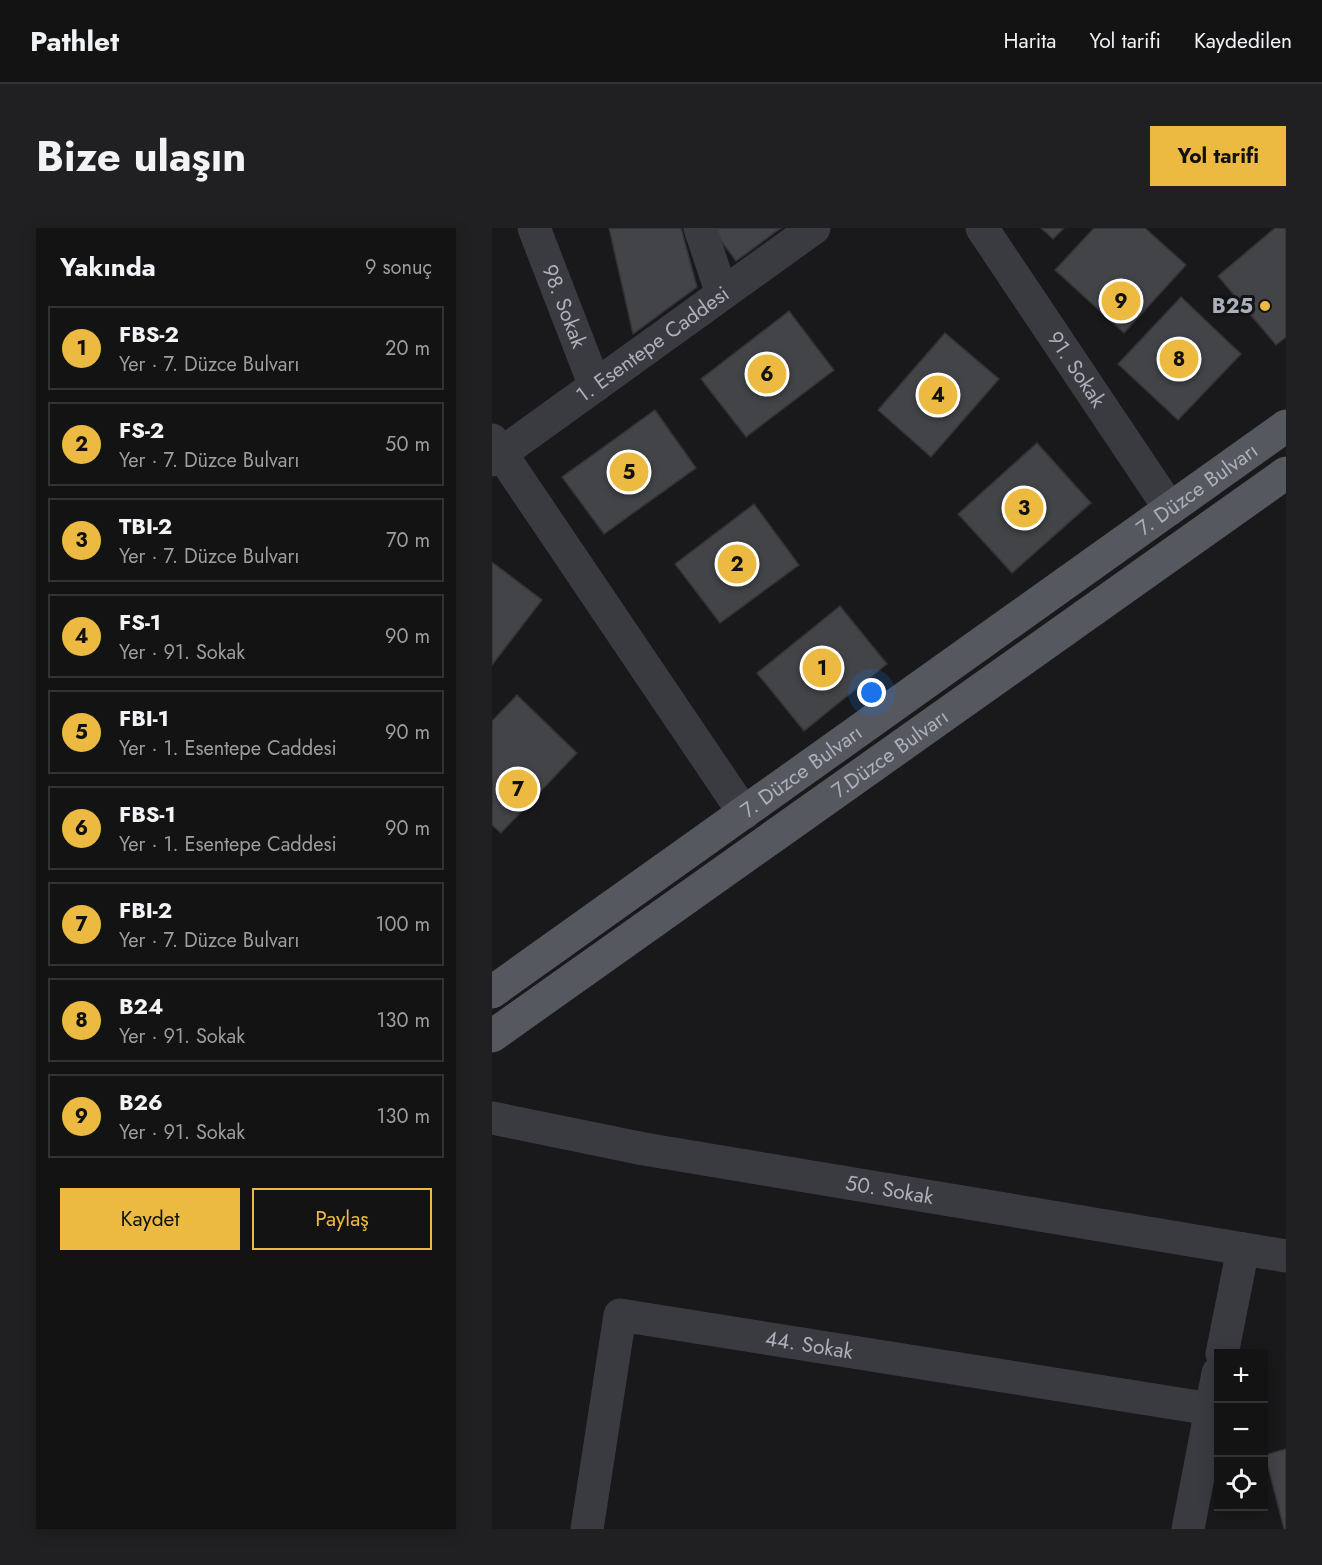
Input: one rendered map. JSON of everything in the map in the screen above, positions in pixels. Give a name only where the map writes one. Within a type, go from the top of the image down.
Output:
[{"type":"main road","name":"7. Düzce Bulvarı","points":[[492,992],[1286,426]]},
{"type":"main road","name":"7.Düzce Bulvarı","points":[[492,1036],[1286,473]]},
{"type":"street","name":"98. Sokak","points":[[534,228],[594,386]]},
{"type":"street","points":[[700,228],[722,294]]},
{"type":"street","name":"1. Esentepe Caddesi","points":[[495,451],[594,386],[814,228]]},
{"type":"street","name":"91. Sokak","points":[[982,228],[1170,509]]},
{"type":"street","points":[[495,451],[744,813]]},
{"type":"street","name":"50. Sokak","points":[[492,1118],[656,1151],[1286,1256]]},
{"type":"street","points":[[1223,1349],[1243,1249]]},
{"type":"street","name":"44. Sokak","points":[[587,1529],[620,1315],[1211,1409]]},
{"type":"street","points":[[1188,1529],[1214,1394]]},
{"type":"building","points":[[609,228],[681,228],[697,287],[633,334]]},
{"type":"building","points":[[715,228],[781,228],[736,261],[713,230]]},
{"type":"building","points":[[1041,228],[1064,228],[1053,239]]},
{"type":"building","points":[[1094,228],[1145,228],[1186,265],[1124,333],[1055,270]]},
{"type":"building","name":"B25","points":[[1275,228],[1286,228],[1286,337],[1276,345],[1218,276]]},
{"type":"building","points":[[1181,297],[1241,354],[1178,420],[1118,364]]},
{"type":"building","points":[[789,311],[834,370],[746,437],[701,379]]},
{"type":"building","points":[[945,333],[999,379],[931,457],[878,410]]},
{"type":"building","points":[[655,410],[696,468],[604,534],[562,477]]},
{"type":"building","points":[[1037,443],[1091,503],[1012,573],[958,514]]},
{"type":"building","points":[[754,504],[799,565],[720,623],[675,564]]},
{"type":"building","points":[[492,562],[542,600],[492,665]]},
{"type":"building","points":[[840,606],[887,664],[804,731],[757,673]]},
{"type":"building","points":[[517,695],[577,753],[501,833],[492,825],[492,721]]},
{"type":"building","points":[[1286,1449],[1286,1529],[1284,1529],[1268,1467],[1268,1454]]},
{"type":"place","name":"B26","points":[[1121,301]]},
{"type":"place","name":"B25","points":[[1265,306]]},
{"type":"place","name":"B24","points":[[1179,359]]},
{"type":"place","name":"FBS-1","points":[[767,374]]},
{"type":"place","name":"FS-1","points":[[938,395]]},
{"type":"place","name":"FBI-1","points":[[629,472]]},
{"type":"place","name":"TBI-2","points":[[1024,508]]},
{"type":"place","name":"FS-2","points":[[737,564]]},
{"type":"place","name":"FBS-2","points":[[822,668]]},
{"type":"place","name":"FBI-2","points":[[518,789]]}]
